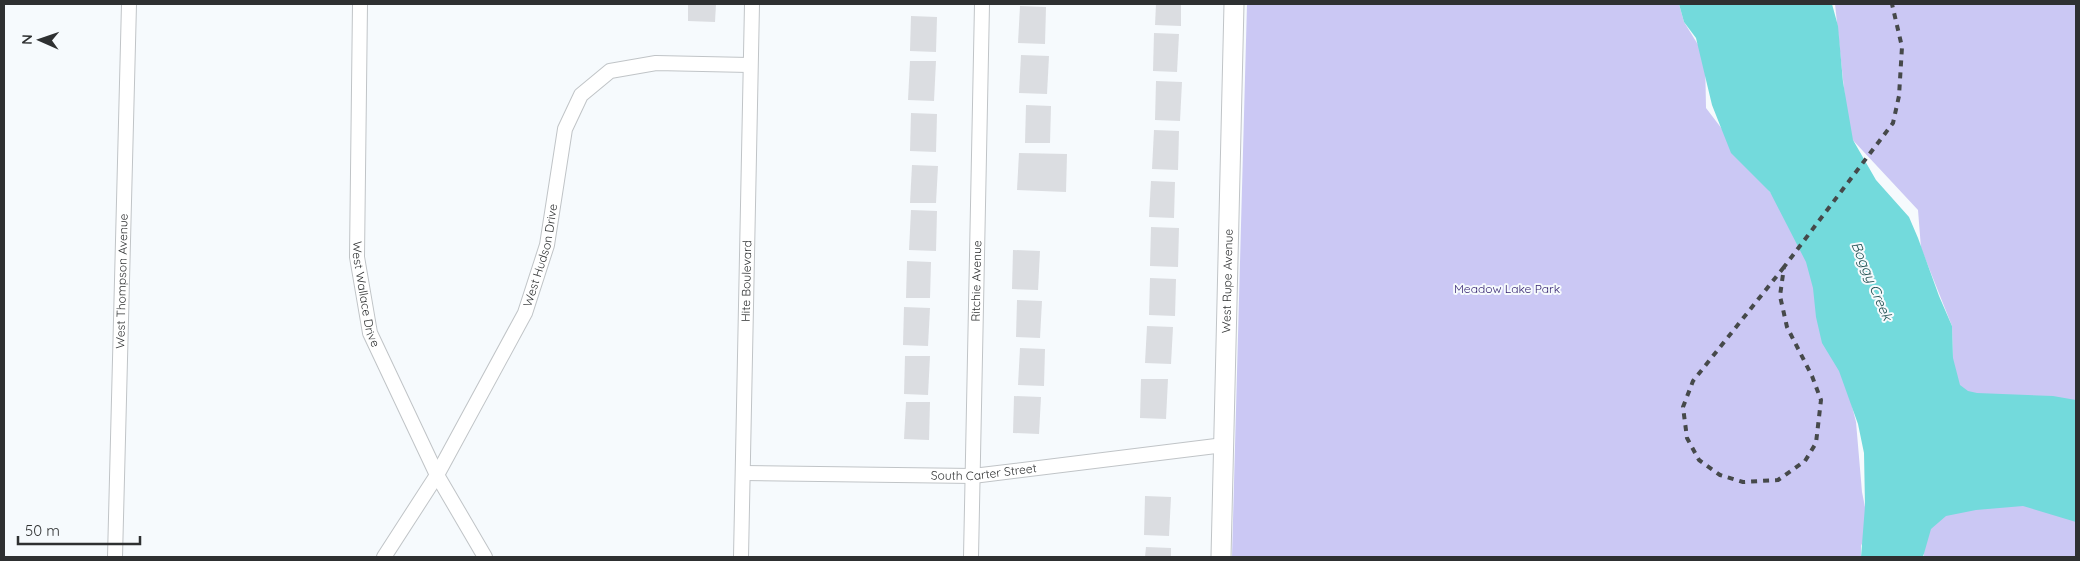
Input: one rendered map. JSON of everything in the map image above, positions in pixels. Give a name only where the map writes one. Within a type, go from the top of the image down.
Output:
[{"type":"street","name":"West Thompson Avenue","points":[[115,557],[128,4]]},
{"type":"street","name":"West Wallace Drive","points":[[360,4],[357,257],[370,333],[437,476],[485,557]]},
{"type":"street","name":"Hite Boulevard","points":[[741,557],[749,65],[752,4]]},
{"type":"street","name":"Ritchie Avenue","points":[[971,557],[982,4]]},
{"type":"street","name":"West Rupe Avenue","points":[[1221,557],[1234,4]]},
{"type":"street","name":"West Hudson Drive","points":[[384,557],[437,476],[525,313],[547,245],[565,129],[581,95],[610,71],[620,69],[656,63],[749,65]]},
{"type":"street","name":"South Carter Street","points":[[743,473],[973,476],[1224,445]]},
{"type":"green space","name":"Meadow Lake Park","points":[[1247,4],[1679,4],[1684,22],[1705,56],[1706,108],[1796,226],[1836,342],[1856,422],[1862,492],[1869,527],[1861,546],[1861,557],[1232,557]]},
{"type":"green space","points":[[1835,4],[2076,4],[2076,557],[1924,557],[1924,524],[1956,383],[1953,367],[1952,326],[1921,248],[1918,210],[1849,136]]},
{"type":"water","name":"Boggy Creek","points":[[1679,4],[1832,4],[1838,26],[1843,82],[1853,140],[1876,180],[1909,217],[1952,326],[1953,358],[1960,385],[1968,391],[1977,393],[2053,396],[2076,400],[2076,522],[2023,506],[1976,510],[1946,516],[1931,529],[1923,557],[1861,557],[1865,506],[1864,453],[1858,424],[1839,371],[1822,343],[1816,317],[1813,288],[1806,262],[1770,192],[1731,153],[1712,105],[1696,38],[1684,22]]},
{"type":"building","points":[[688,4],[716,4],[715,22],[688,21]]},
{"type":"building","points":[[1156,4],[1181,4],[1181,26],[1155,25]]},
{"type":"building","points":[[1020,6],[1046,7],[1045,44],[1018,43]]},
{"type":"building","points":[[911,16],[937,17],[936,52],[910,51]]},
{"type":"building","points":[[1154,33],[1179,34],[1177,72],[1153,71]]},
{"type":"building","points":[[1021,55],[1049,56],[1047,94],[1019,93]]},
{"type":"building","points":[[910,61],[936,61],[934,101],[908,100]]},
{"type":"building","points":[[1156,81],[1182,82],[1180,121],[1155,120]]},
{"type":"building","points":[[1026,105],[1051,106],[1050,143],[1025,143]]},
{"type":"building","points":[[911,113],[937,114],[936,152],[910,151]]},
{"type":"building","points":[[1154,130],[1179,131],[1178,170],[1152,169]]},
{"type":"building","points":[[1019,153],[1067,154],[1066,192],[1017,190]]},
{"type":"building","points":[[912,165],[938,166],[936,203],[910,203]]},
{"type":"building","points":[[1151,181],[1175,182],[1174,218],[1149,217]]},
{"type":"building","points":[[911,210],[937,211],[936,251],[909,250]]},
{"type":"building","points":[[1151,227],[1179,228],[1178,267],[1150,266]]},
{"type":"building","points":[[1013,250],[1040,251],[1038,290],[1012,289]]},
{"type":"building","points":[[907,261],[931,262],[930,298],[906,298]]},
{"type":"building","points":[[1150,278],[1176,279],[1175,316],[1149,315]]},
{"type":"building","points":[[1017,300],[1042,301],[1040,338],[1016,337]]},
{"type":"building","points":[[904,307],[930,308],[928,346],[903,345]]},
{"type":"building","points":[[1147,326],[1173,327],[1171,364],[1145,363]]},
{"type":"building","points":[[1020,348],[1045,349],[1044,386],[1018,385]]},
{"type":"building","points":[[905,356],[930,356],[928,395],[904,394]]},
{"type":"building","points":[[1141,379],[1168,379],[1166,419],[1140,418]]},
{"type":"building","points":[[1014,396],[1041,397],[1039,434],[1013,433]]},
{"type":"building","points":[[906,402],[930,402],[929,440],[904,439]]},
{"type":"building","points":[[1145,496],[1171,497],[1169,536],[1144,535]]},
{"type":"building","points":[[1146,547],[1171,548],[1171,557],[1145,557]]},
{"type":"railway","points":[[1784,267],[1693,381],[1683,407],[1687,438],[1699,460],[1720,475],[1743,482],[1778,480],[1805,461],[1816,443],[1821,400],[1812,376],[1787,327],[1780,296],[1784,267],[1893,123],[1899,96],[1902,47],[1892,4]]}]
